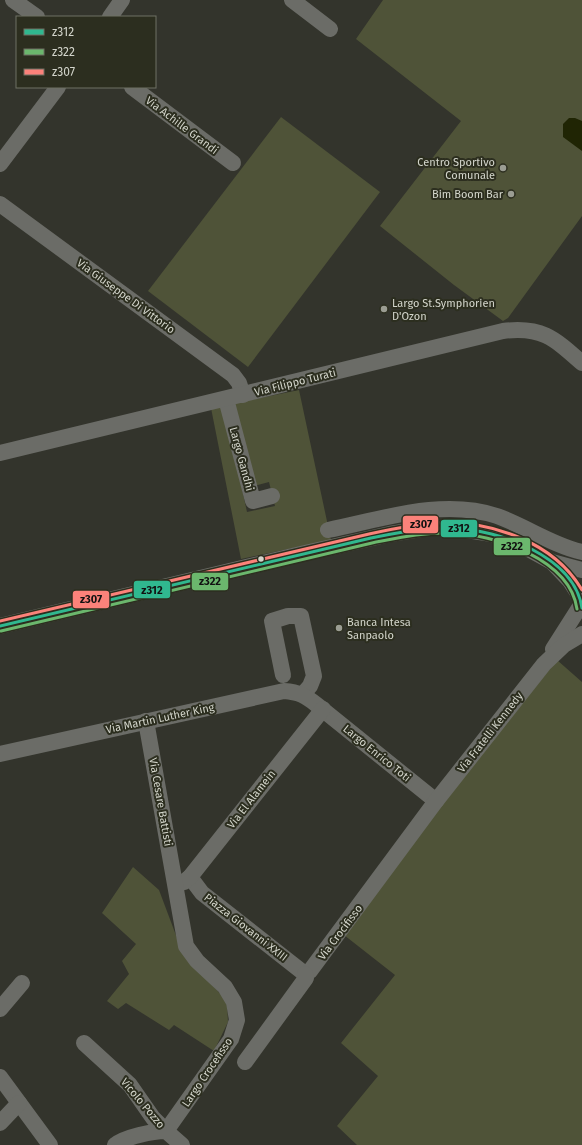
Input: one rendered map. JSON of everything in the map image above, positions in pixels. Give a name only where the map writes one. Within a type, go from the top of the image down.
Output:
[{"type":"street","points":[[13,0],[35,16]]},
{"type":"street","points":[[111,16],[122,0]]},
{"type":"street","points":[[292,0],[330,29]]},
{"type":"street","points":[[0,164],[57,88]]},
{"type":"street","name":"Via Achille Grandi","points":[[133,88],[233,163]]},
{"type":"street","name":"Via Giuseppe Di Vittorio","points":[[0,204],[230,372],[239,384],[243,395]]},
{"type":"street","name":"Via Filippo Turati","points":[[0,453],[503,331],[520,329],[534,330],[547,334],[582,363]]},
{"type":"street","name":"Largo Gandhi","points":[[226,399],[253,501],[272,496]]},
{"type":"street","points":[[328,530],[420,511],[457,509],[497,516],[582,552]]},
{"type":"street","points":[[0,626],[305,553],[390,534],[427,528],[454,528],[492,534],[521,545],[552,562],[582,570]]},
{"type":"street","points":[[552,562],[570,581],[582,601]]},
{"type":"street","name":"Via Fratelli Kennedy","points":[[436,801],[544,664],[582,601]]},
{"type":"street","points":[[284,675],[272,622],[288,616],[301,616],[314,676],[310,686],[303,694]]},
{"type":"street","name":"Via Fratelli Kennedy","points":[[544,664],[564,645],[582,634]]},
{"type":"street","name":"Via Martin Luther King","points":[[0,754],[284,691],[303,694],[320,707]]},
{"type":"street","name":"Largo Enrico Toti","points":[[320,707],[436,801]]},
{"type":"street","name":"Via El Alamein","points":[[176,884],[184,882],[190,877],[320,707]]},
{"type":"street","name":"Via Cesare Battisti","points":[[146,721],[176,884]]},
{"type":"street","name":"Via Crocifisso","points":[[245,1062],[306,978],[305,974],[310,971],[436,801]]},
{"type":"street","name":"Piazza Giovanni XXIII","points":[[190,877],[202,893],[305,974]]},
{"type":"street","name":"Largo Crocefisso","points":[[166,1131],[231,1039],[237,1020],[234,1002],[225,987],[197,961],[186,946],[176,884]]},
{"type":"street","points":[[0,1009],[22,983]]},
{"type":"street","name":"Vicolo Pozzo","points":[[84,1043],[130,1085],[153,1118],[182,1145]]},
{"type":"street","points":[[0,1077],[50,1145]]},
{"type":"street","points":[[0,1123],[19,1103]]},
{"type":"street","points":[[115,1145],[130,1138],[144,1136],[154,1131],[166,1131]]},
{"type":"shaded area","name":"Centro Sportivo Comunale","points":[[383,0],[582,0],[582,216],[508,318],[503,321],[454,285],[380,226],[461,121],[356,39]]},
{"type":"shaded area","points":[[281,117],[380,192],[248,367],[148,291]]},
{"type":"shaded area","points":[[569,118],[575,118],[582,121],[582,151],[563,137],[563,124]]},
{"type":"shaded area","points":[[299,390],[331,540],[241,559],[211,408]],"holes":[[[269,482],[275,506],[247,512],[242,489]]]},
{"type":"shaded area","points":[[557,660],[582,682],[582,1145],[357,1145],[337,1126],[378,1076],[341,1043],[395,975],[344,935],[415,836]]},
{"type":"shaded area","points":[[133,867],[159,890],[183,954],[227,1001],[228,1022],[214,1051],[174,1025],[169,1030],[126,1003],[118,1009],[107,1001],[129,974],[122,961],[136,944],[102,913]]},
{"type":"transit line","name":"z307","points":[[0,621],[369,534],[412,526],[439,523],[459,523],[480,526],[520,538],[538,547],[555,559],[570,573],[582,590]]},
{"type":"transit line","name":"z312","points":[[0,626],[371,538],[432,528],[453,528],[491,534],[512,540],[532,549],[550,560],[565,574],[576,590],[582,608]]},
{"type":"transit line","name":"z322","points":[[1,631],[372,543],[430,533],[450,533],[487,538],[508,544],[527,553],[545,563],[560,576],[571,591],[577,609]]},
{"type":"place","name":"Centro Sportivo Comunale","points":[[503,168]]},
{"type":"place","name":"Bim Boom Bar","points":[[511,194]]},
{"type":"place","name":"Largo St.Symphorien D'Ozon","points":[[384,309]]},
{"type":"place","name":"Banca Intesa Sanpaolo","points":[[339,628]]}]
